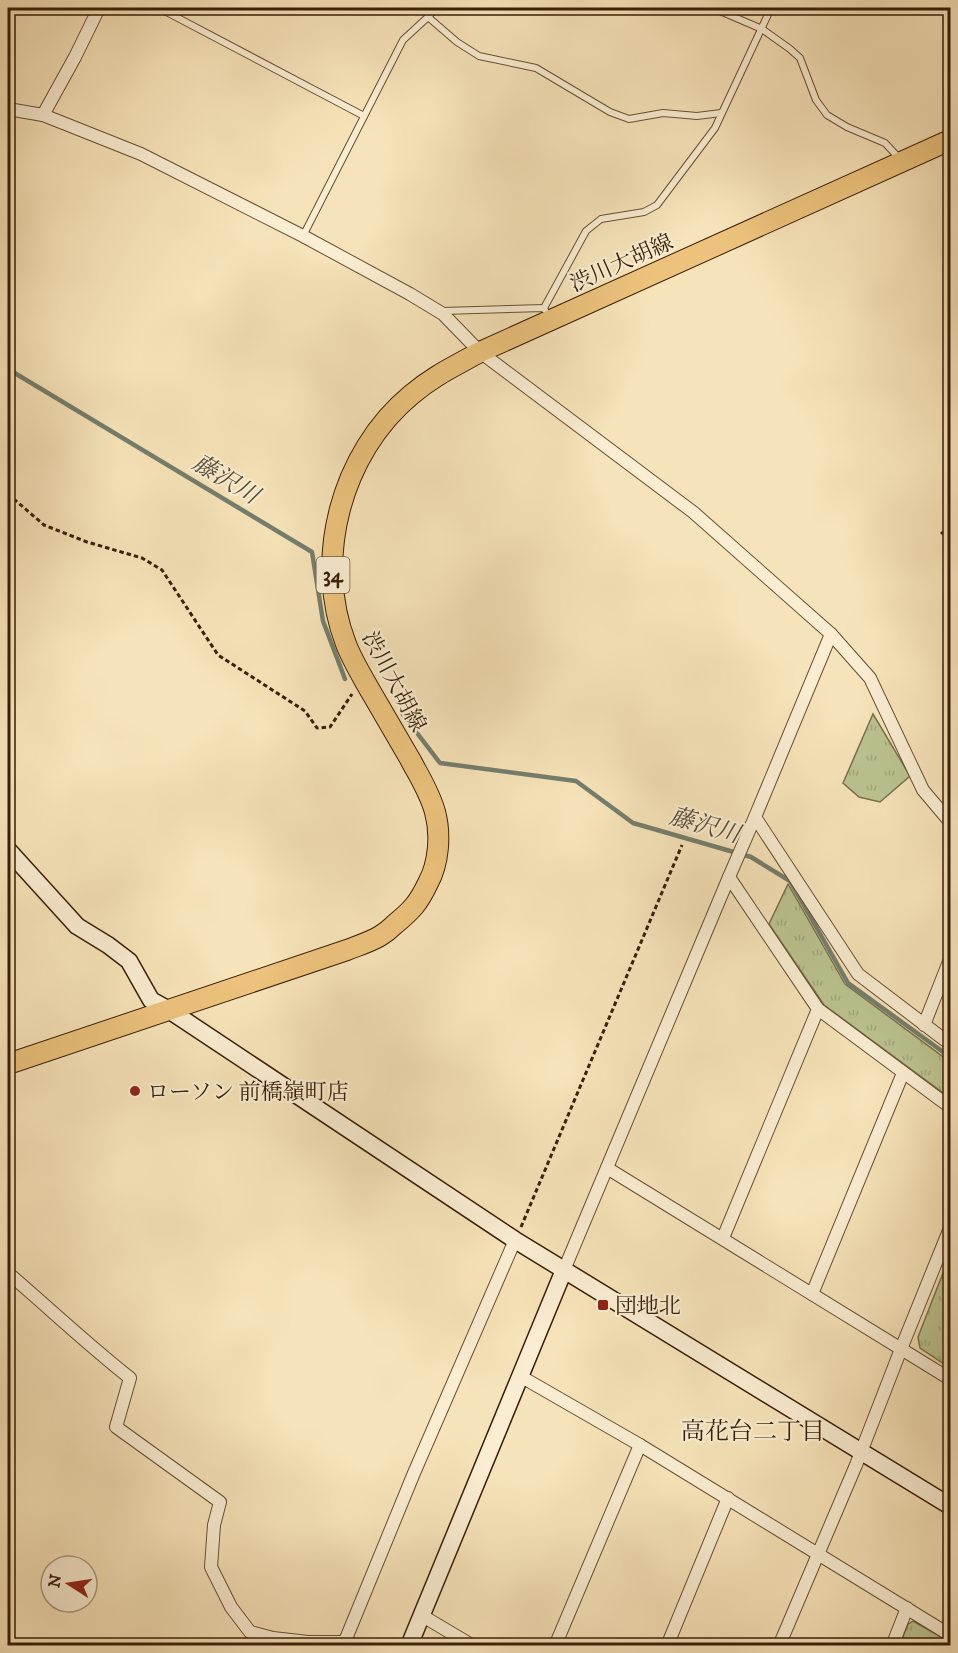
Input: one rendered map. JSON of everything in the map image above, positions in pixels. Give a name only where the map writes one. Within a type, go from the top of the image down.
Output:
[{"type":"main road","name":"渋川大胡線","points":[[8,1064],[347,950],[380,936],[412,910],[422,895],[432,877],[438,851],[436,814],[430,797],[346,645],[339,624],[333,585],[334,539],[345,493],[364,450],[390,416],[409,397],[436,376],[548,314],[951,140]]},
{"type":"street","points":[[43,115],[99,8]]},
{"type":"street","points":[[8,110],[43,115],[141,154],[303,236],[438,311],[480,352],[693,512],[831,634],[870,678],[923,790],[951,822]]},
{"type":"street","points":[[409,1646],[831,634]]},
{"type":"street","points":[[755,817],[858,974],[951,1044]]},
{"type":"street","points":[[8,850],[77,926],[129,961],[151,1000],[515,1240],[951,1506]]},
{"type":"street","points":[[729,878],[818,1009],[951,1107]]},
{"type":"street","points":[[924,1025],[951,959]]},
{"type":"street","points":[[723,1238],[818,1009]]},
{"type":"street","points":[[812,1294],[903,1072]]},
{"type":"street","points":[[607,1168],[951,1378]]},
{"type":"street","points":[[779,1646],[861,1452],[951,1228]]},
{"type":"street","points":[[8,1274],[130,1378],[116,1427],[220,1502],[214,1526],[211,1567],[231,1607],[250,1632],[273,1638],[346,1644],[414,1473],[515,1240]]},
{"type":"street","points":[[520,1376],[728,1498],[951,1635]]},
{"type":"street","points":[[555,1646],[639,1445]]},
{"type":"street","points":[[667,1646],[728,1498]]},
{"type":"street","points":[[892,1646],[907,1608]]},
{"type":"street","points":[[421,1615],[473,1646]]},
{"type":"lane","points":[[159,8],[364,116]]},
{"type":"lane","points":[[303,236],[403,40],[436,8]]},
{"type":"lane","points":[[713,8],[762,29],[800,57],[816,100],[827,115],[847,127],[885,143],[903,162]]},
{"type":"lane","points":[[438,311],[548,314],[586,231],[601,219],[644,212],[657,205],[715,128],[771,8]]},
{"type":"lane","points":[[428,17],[457,42],[479,56],[536,68],[610,112],[629,119],[663,113],[697,116],[722,113]]},
{"type":"path","points":[[8,494],[44,525],[87,542],[142,558],[162,570],[218,655],[305,711],[317,729],[330,727],[363,677]]},
{"type":"path","points":[[941,532],[951,540]]},
{"type":"path","points":[[515,1240],[682,845]]},
{"type":"green space","points":[[873,714],[910,776],[880,802],[859,797],[843,783]]},
{"type":"green space","points":[[788,884],[845,984],[950,1062],[950,1098],[824,1005],[769,924]]},
{"type":"green space","points":[[950,1255],[950,1368],[920,1348],[918,1337]]},
{"type":"green space","points":[[913,1621],[950,1642],[950,1645],[899,1646],[908,1624]]},
{"type":"waterway","name":"藤沢川","points":[[8,369],[312,552],[323,621],[345,679]]},
{"type":"waterway","name":"藤沢川","points":[[401,712],[440,763],[576,781],[633,823],[751,857],[790,881],[848,983],[950,1057]]},
{"type":"place","name":"ローソン 前橋嶺町店","points":[[135,1091]]},
{"type":"place","name":"団地北","points":[[603,1305]]},
{"type":"district","name":"高花台二丁目","points":[[753,1431]]}]
